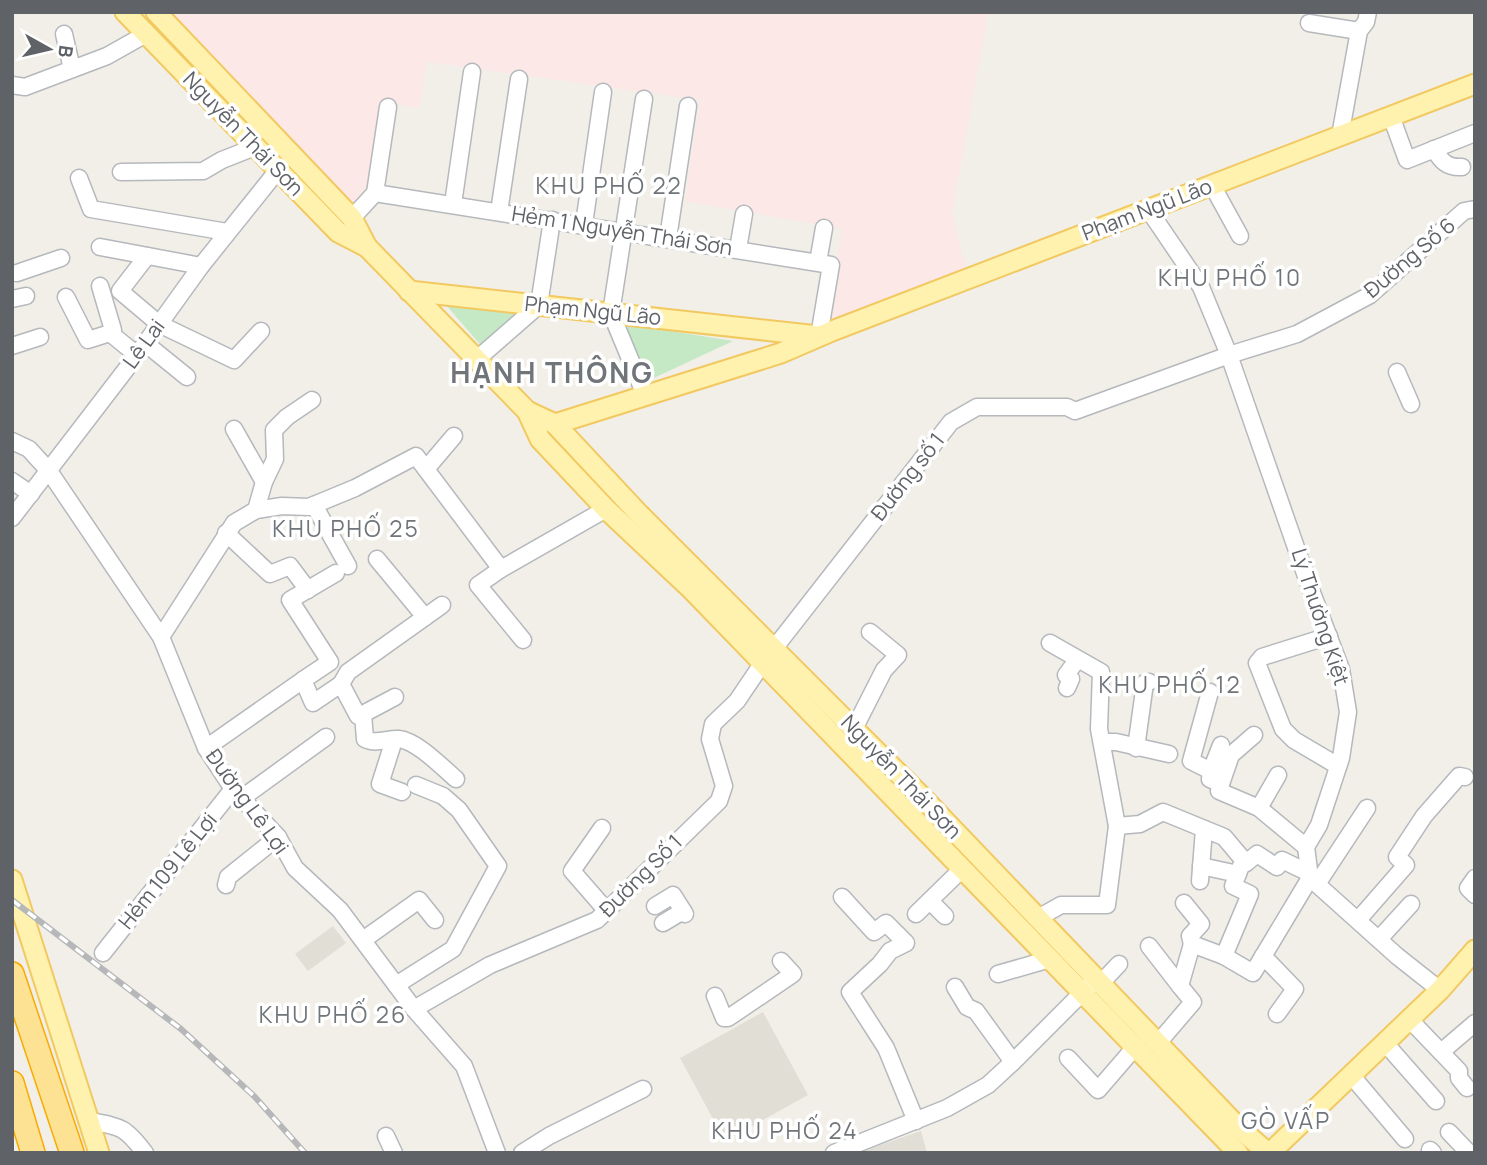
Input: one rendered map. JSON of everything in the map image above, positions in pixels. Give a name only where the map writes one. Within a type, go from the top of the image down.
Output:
[{"type":"highway","points":[[12,974],[72,1153]]},
{"type":"highway","points":[[12,1083],[33,1153]]},
{"type":"main road","name":"Nguyễn Thái Sơn","points":[[125,12],[338,232],[367,247]]},
{"type":"main road","name":"Nguyễn Thái Sơn","points":[[156,12],[352,218],[367,247],[527,411],[540,439],[606,509],[689,587],[1049,959],[1093,985],[1158,1043],[1238,1127],[1269,1153]]},
{"type":"main road","name":"Phạm Ngũ Lão","points":[[555,424],[781,353],[819,336],[1475,84]]},
{"type":"main road","name":"Phạm Ngũ Lão","points":[[409,291],[819,336]]},
{"type":"main road","name":"Nguyễn Thái Sơn","points":[[527,411],[555,424],[639,514],[776,649],[1038,918],[1093,985],[1136,1046],[1238,1153]]},
{"type":"main road","points":[[12,880],[99,1153]]},
{"type":"main road","points":[[1269,1153],[1410,1020],[1474,951]]},
{"type":"main road","points":[[79,1153],[90,1121]]},
{"type":"street","points":[[1340,136],[1359,31],[1366,23],[1368,12]]},
{"type":"street","points":[[1309,23],[1359,31]]},
{"type":"street","points":[[64,34],[72,69]]},
{"type":"street","points":[[12,85],[25,87],[107,56],[146,34]]},
{"type":"street","points":[[453,204],[472,72]]},
{"type":"street","points":[[499,212],[519,79]]},
{"type":"street","points":[[584,224],[603,92]]},
{"type":"street","points":[[645,99],[611,313],[645,395]]},
{"type":"street","points":[[668,238],[688,106]]},
{"type":"street","points":[[352,218],[375,193],[388,107]]},
{"type":"street","points":[[1391,116],[1407,160],[1475,133]]},
{"type":"street","points":[[121,172],[204,172],[222,160],[255,147]]},
{"type":"street","points":[[1434,149],[1442,161],[1453,167],[1462,167]]},
{"type":"street","name":"Lê Lai","points":[[12,518],[201,266],[278,170]]},
{"type":"street","points":[[79,178],[91,209],[227,232]]},
{"type":"street","points":[[1212,185],[1240,236]]},
{"type":"street","name":"Hẻm 1 Nguyễn Thái Sơn","points":[[375,193],[818,262]]},
{"type":"street","name":"Lý Thường Kiệt","points":[[1148,209],[1201,287],[1229,355],[1341,669],[1348,712],[1338,766],[1319,825],[1306,847]]},
{"type":"street","name":"Đường Số 6","points":[[1229,355],[1297,334],[1370,295],[1464,211],[1475,209]]},
{"type":"street","points":[[738,249],[744,214]]},
{"type":"street","points":[[476,359],[539,305],[552,220]]},
{"type":"street","points":[[819,336],[831,265],[818,262],[824,228]]},
{"type":"street","points":[[100,247],[201,266]]},
{"type":"street","points":[[147,256],[120,291],[159,324],[234,360],[261,331]]},
{"type":"street","points":[[18,273],[61,258]]},
{"type":"street","points":[[66,297],[88,340],[110,333],[113,330],[100,286]]},
{"type":"street","points":[[110,333],[187,377]]},
{"type":"street","points":[[12,346],[40,337]]},
{"type":"street","name":"Đường số 1","points":[[762,664],[951,422],[977,407],[1067,407],[1075,411],[1229,355]]},
{"type":"street","points":[[1397,372],[1411,404]]},
{"type":"street","points":[[256,510],[264,482],[275,459],[274,430],[287,417],[312,400]]},
{"type":"street","points":[[234,429],[264,482]]},
{"type":"street","points":[[161,637],[234,523],[256,510],[314,505],[421,462],[454,436]]},
{"type":"street","name":"Đường Lê Lợi","points":[[12,441],[29,449],[49,471],[161,637],[206,748],[237,794],[278,837],[295,868],[340,910],[414,1009],[464,1066],[497,1153]]},
{"type":"street","points":[[421,462],[501,569]]},
{"type":"street","points":[[12,481],[31,494]]},
{"type":"street","points":[[206,748],[330,662],[290,600],[342,570],[314,505]]},
{"type":"street","points":[[523,640],[478,585],[606,509]]},
{"type":"street","points":[[226,533],[270,574],[290,566],[308,590]]},
{"type":"street","points":[[377,559],[425,617]]},
{"type":"street","points":[[303,680],[313,703],[341,684],[348,672],[442,605]]},
{"type":"street","points":[[854,729],[884,670],[898,655],[870,632]]},
{"type":"street","points":[[1329,636],[1270,653],[1257,663],[1283,729],[1294,740],[1338,766]]},
{"type":"street","points":[[1038,918],[1061,905],[1107,905],[1117,826],[1099,729],[1101,672],[1050,643]]},
{"type":"street","points":[[1067,688],[1071,679],[1066,675],[1077,660]]},
{"type":"street","name":"Đường Số 1","points":[[414,1009],[490,965],[597,920],[719,801],[724,786],[710,738],[713,724],[737,701],[762,664]]},
{"type":"street","points":[[1136,748],[1145,683],[1149,682]]},
{"type":"street","points":[[341,684],[358,716],[395,697]]},
{"type":"street","points":[[1210,692],[1191,761],[1216,777]]},
{"type":"street","points":[[363,714],[365,740],[370,742],[400,739],[415,746],[456,779]]},
{"type":"street","points":[[1216,777],[1231,755],[1254,735]]},
{"type":"street","name":"Hẻm 109 Lê Lợi","points":[[103,953],[237,794],[326,737]]},
{"type":"street","points":[[394,740],[380,784],[443,796],[459,810],[498,866],[453,949],[396,985]]},
{"type":"street","points":[[1102,742],[1116,742],[1169,754]]},
{"type":"street","points":[[1222,746],[1216,777],[1219,790],[1259,808],[1306,847],[1312,879]]},
{"type":"street","points":[[1259,808],[1278,775]]},
{"type":"street","points":[[1359,920],[1406,865],[1397,857],[1424,817],[1459,776],[1465,777]]},
{"type":"street","points":[[1192,944],[1224,956],[1253,973],[1312,879],[1367,808]]},
{"type":"street","points":[[1117,826],[1140,824],[1163,812],[1224,837],[1242,868]]},
{"type":"street","points":[[602,828],[572,871],[606,910]]},
{"type":"street","points":[[1204,829],[1201,874],[1242,868]]},
{"type":"street","points":[[226,886],[228,877],[278,837]]},
{"type":"street","points":[[1224,956],[1250,894],[1233,886],[1242,868],[1257,854],[1277,867],[1282,860],[1312,879],[1440,990]]},
{"type":"street","points":[[916,915],[962,869]]},
{"type":"street","points":[[1475,878],[1468,888],[1475,895]]},
{"type":"street","points":[[655,906],[673,895],[684,913],[663,923]]},
{"type":"street","points":[[842,897],[874,932],[886,923],[906,943],[890,951],[850,992],[886,1048],[916,1121]]},
{"type":"street","points":[[363,940],[419,900],[435,920]]},
{"type":"street","points":[[930,901],[945,916]]},
{"type":"street","points":[[1180,986],[1192,944],[1190,936],[1201,924],[1184,903]]},
{"type":"street","points":[[1379,939],[1411,904]]},
{"type":"street","points":[[1149,946],[1193,1002],[1158,1043]]},
{"type":"street","points":[[1263,956],[1295,989],[1277,1014]]},
{"type":"street","points":[[998,974],[1049,959]]},
{"type":"street","points":[[715,996],[724,1018],[727,1018],[793,974],[781,961]]},
{"type":"street","points":[[834,1153],[947,1108],[988,1085],[1093,985],[1119,964]]},
{"type":"street","points":[[955,987],[967,1007],[976,1011],[1013,1062]]},
{"type":"street","points":[[1410,1020],[1459,1071],[1459,1077],[1467,1088]]},
{"type":"street","points":[[1441,1052],[1475,1023]]},
{"type":"street","points":[[1385,1043],[1436,1101]]},
{"type":"street","points":[[1068,1058],[1098,1090],[1136,1046]]},
{"type":"street","points":[[1351,1075],[1405,1139]]},
{"type":"street","points":[[522,1153],[549,1136],[643,1089]]},
{"type":"street","points":[[90,1121],[129,1132],[145,1153]]},
{"type":"street","points":[[1449,1132],[1472,1152]]},
{"type":"street","points":[[386,1136],[394,1153]]},
{"type":"shaded area","points":[[164,12],[988,12],[952,214],[966,268],[826,326],[842,229],[685,201],[700,100],[427,62],[419,108],[384,103],[371,187],[355,210]]},
{"type":"shaded area","points":[[333,926],[346,943],[308,971],[295,954]]},
{"type":"shaded area","points":[[763,1012],[808,1095],[725,1141],[680,1058]]},
{"type":"shaded area","points":[[921,1131],[927,1153],[857,1153]]},
{"type":"green space","points":[[446,305],[524,313],[485,350]]},
{"type":"green space","points":[[619,323],[733,341],[643,383]]},
{"type":"railway","points":[[12,900],[181,1029],[254,1096],[305,1153]]},
{"type":"district","name":"KHU PHỐ 22","points":[[609,186]]},
{"type":"district","name":"KHU PHỐ 10","points":[[1230,278]]},
{"type":"district","name":"HẠNH THÔNG","points":[[552,373]]},
{"type":"district","name":"KHU PHỐ 25","points":[[346,529]]},
{"type":"district","name":"KHU PHỐ 12","points":[[1170,685]]},
{"type":"district","name":"KHU PHỐ 26","points":[[333,1015]]},
{"type":"district","name":"GÒ VẤP","points":[[1286,1121]]},
{"type":"district","name":"KHU PHỐ 24","points":[[785,1131]]}]
